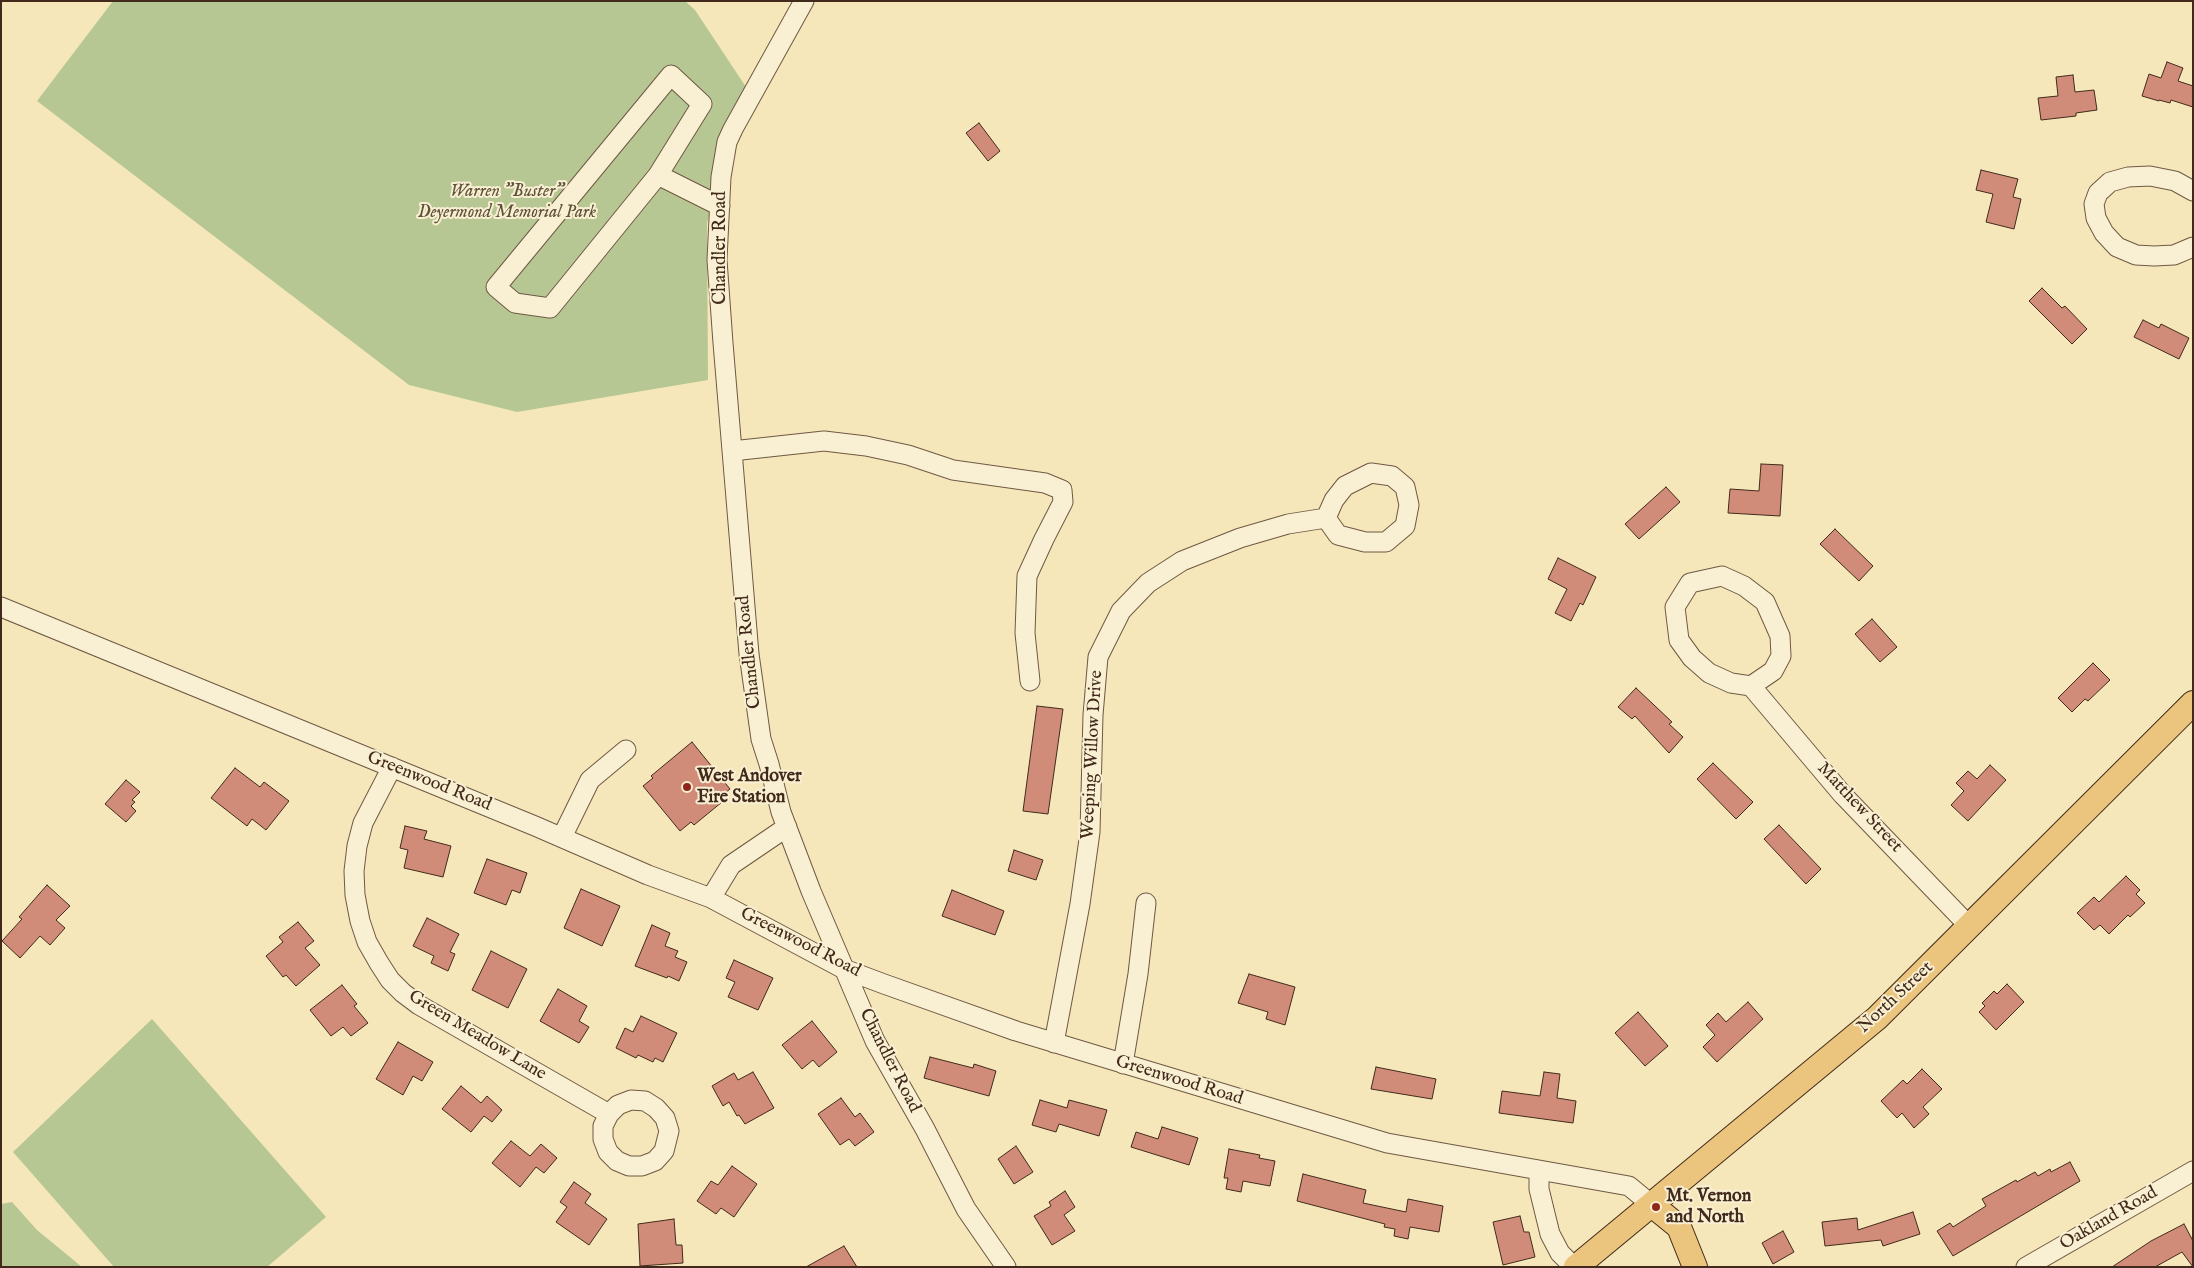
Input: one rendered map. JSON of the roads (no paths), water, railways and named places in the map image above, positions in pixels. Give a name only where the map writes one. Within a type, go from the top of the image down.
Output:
[{"type":"main road","name":"North Street","points":[[1575,1267],[1877,1018],[2193,703]]},
{"type":"main road","points":[[1652,1204],[1679,1227],[1695,1267]]},
{"type":"street","name":"Chandler Road","points":[[804,1],[733,129],[727,142],[721,177],[717,260],[749,654],[761,739],[787,827],[810,891],[876,1041],[925,1129],[966,1209],[1006,1267]]},
{"type":"street","points":[[671,75],[702,104],[658,175],[550,308],[515,303],[496,287],[671,75]]},
{"type":"street","points":[[658,175],[720,206]]},
{"type":"street","points":[[2193,191],[2175,181],[2150,176],[2128,177],[2110,182],[2098,192],[2094,204],[2096,218],[2104,233],[2117,247],[2136,255],[2154,256],[2174,255],[2193,247]]},
{"type":"street","points":[[732,450],[824,440],[908,455],[953,470],[1045,483],[1062,490],[1063,502],[1027,576],[1025,633],[1030,682]]},
{"type":"street","points":[[1371,473],[1392,476],[1405,487],[1409,505],[1405,526],[1386,542],[1364,542],[1338,534],[1326,518],[1334,500],[1346,486],[1371,473]]},
{"type":"street","name":"Weeping Willow Drive","points":[[1054,1043],[1080,904],[1090,832],[1093,715],[1098,657],[1120,611],[1148,583],[1182,561],[1240,538],[1288,524],[1326,518]]},
{"type":"street","points":[[1722,576],[1744,586],[1765,602],[1780,636],[1781,656],[1773,671],[1752,686],[1731,683],[1709,673],[1692,658],[1679,640],[1675,608],[1690,583],[1722,576]]},
{"type":"street","name":"Greenwood Road","points":[[1,607],[562,837],[648,875],[711,898],[844,969],[1016,1031],[1387,1143],[1629,1186],[1652,1204]]},
{"type":"street","name":"Matthew Street","points":[[1752,686],[1843,795],[1970,926]]},
{"type":"street","points":[[562,837],[590,780],[626,750]]},
{"type":"street","name":"Green Meadow Lane","points":[[392,767],[364,823],[357,846],[354,871],[355,895],[360,921],[367,942],[379,963],[390,980],[419,1005],[608,1114]]},
{"type":"street","points":[[711,898],[731,865],[787,827]]},
{"type":"street","points":[[1123,1064],[1138,974],[1146,903]]},
{"type":"street","points":[[1539,1171],[1539,1189],[1550,1234],[1560,1253],[1575,1267]]},
{"type":"street","name":"Oakland Road","points":[[2026,1267],[2193,1172]]},
{"type":"place","name":"West Andover Fire Station","points":[[687,787]]},
{"type":"place","name":"Mt. Vernon and North","points":[[1656,1207]]},
{"type":"park label","name":"Warren \"Buster\" Deyermond Memorial Park","points":[[507,202]]}]
